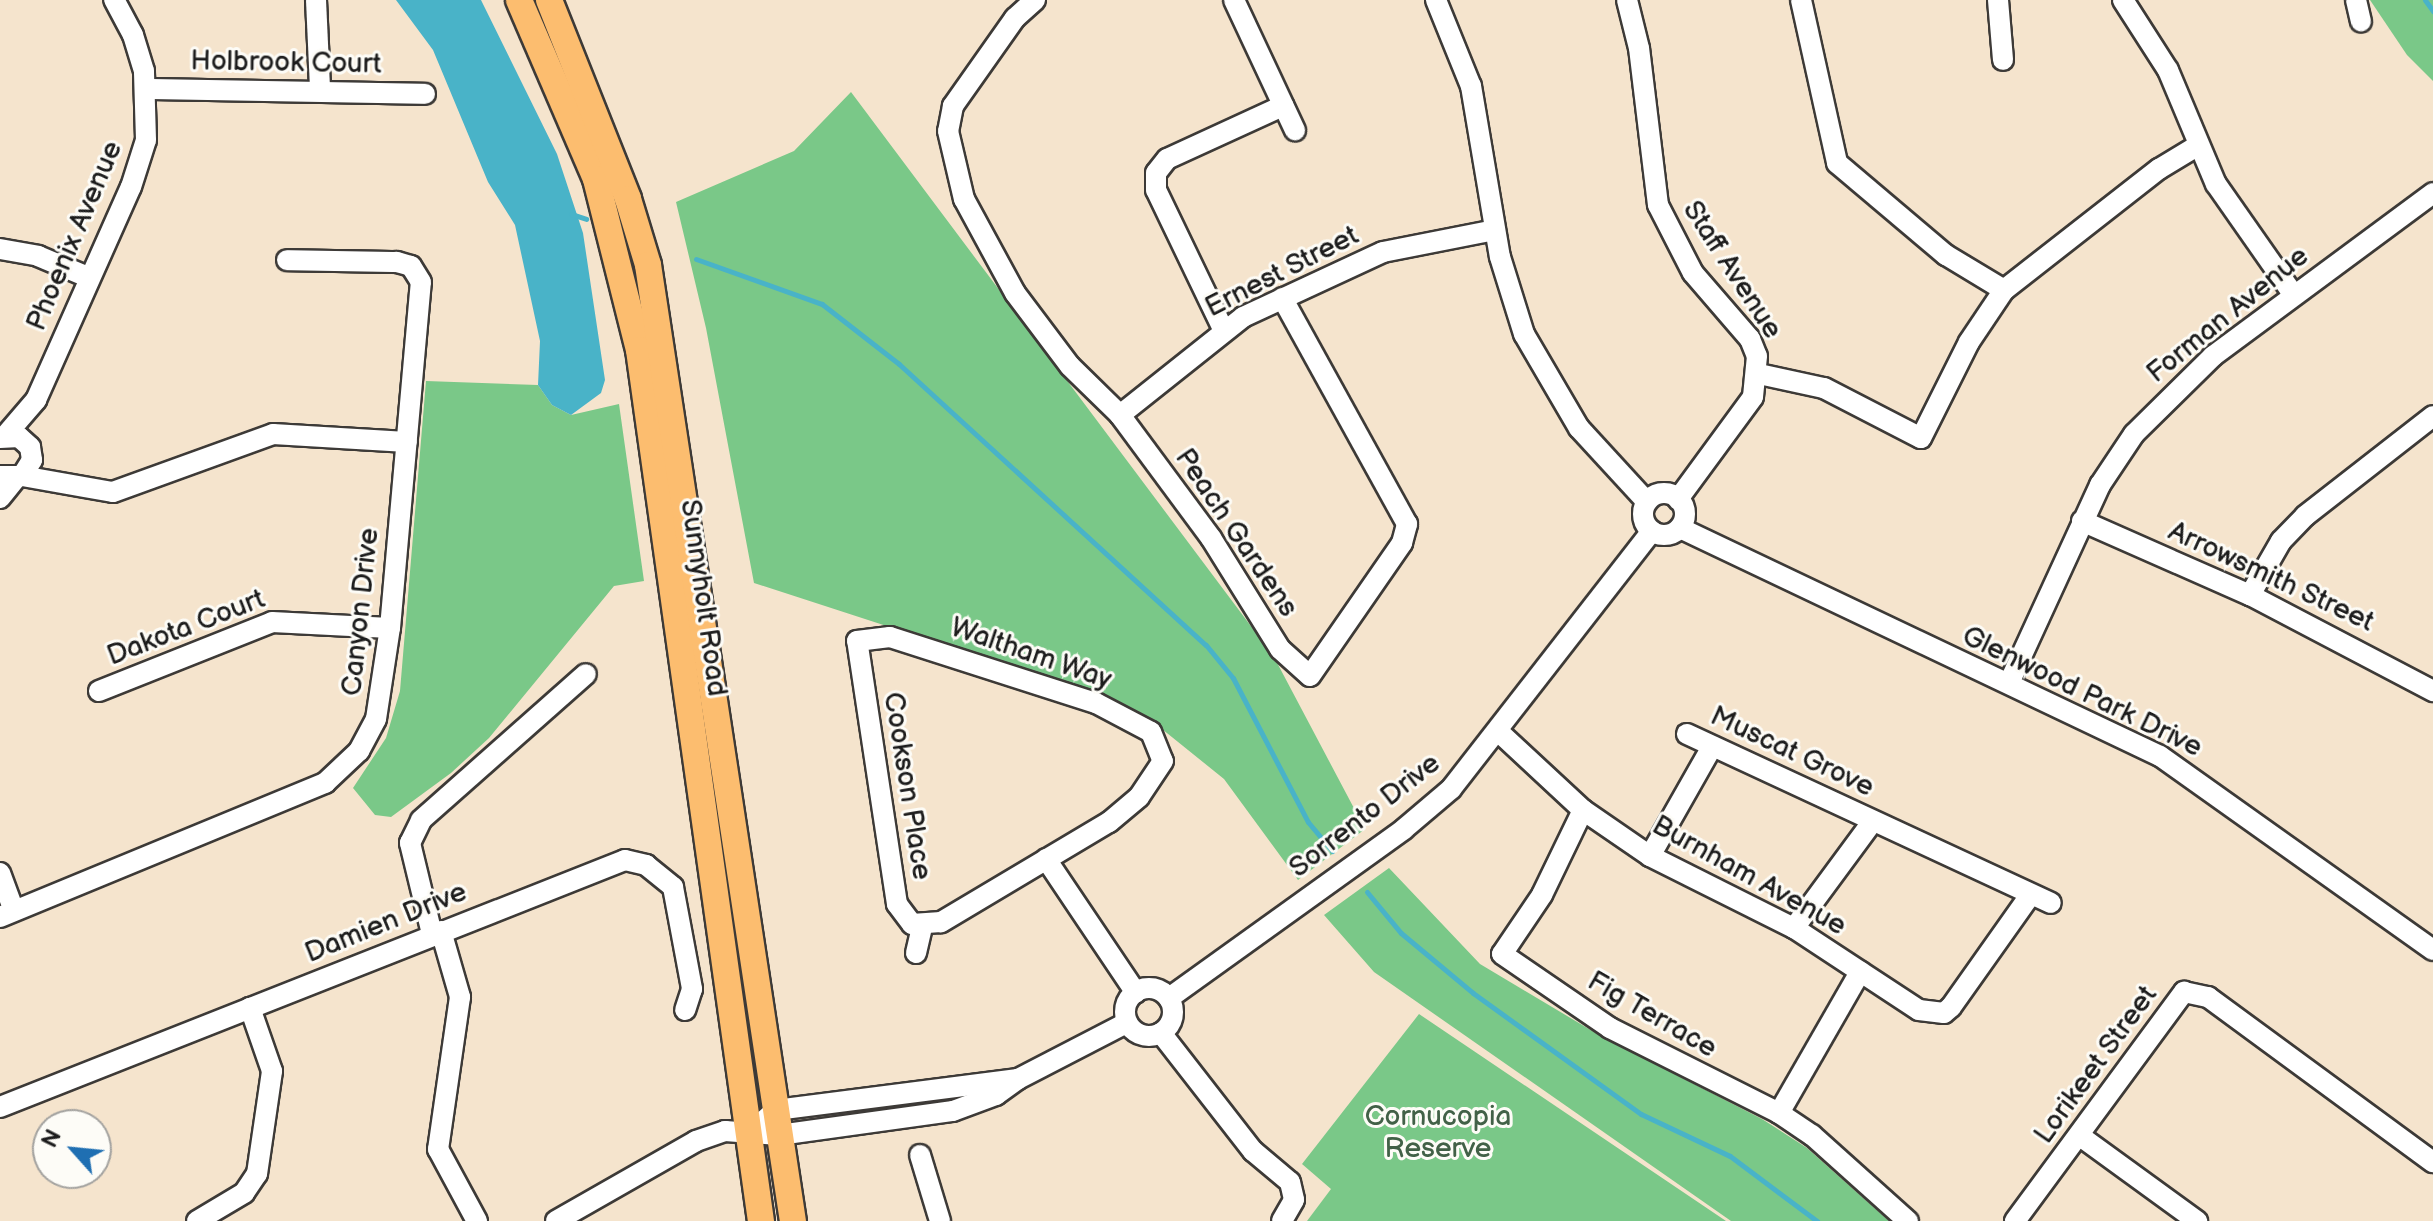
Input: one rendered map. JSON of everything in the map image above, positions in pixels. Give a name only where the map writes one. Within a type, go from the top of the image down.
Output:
[{"type":"main road","name":"Sunnyholt Road","points":[[519,0],[596,179],[639,350],[761,1221]]},
{"type":"main road","name":"Sunnyholt Road","points":[[549,0],[628,199],[648,265],[793,1221]]},
{"type":"street","name":"Phoenix Avenue","points":[[2,437],[36,400],[140,164],[147,89],[133,35],[114,0]]},
{"type":"street","points":[[316,0],[320,89]]},
{"type":"street","name":"Peach Gardens","points":[[1035,0],[1015,18],[961,88],[948,131],[964,199],[1008,283],[1070,366],[1120,415],[1211,538],[1280,649],[1310,676],[1402,543],[1407,524],[1282,298]]},
{"type":"street","points":[[1234,0],[1295,130]]},
{"type":"street","points":[[1436,0],[1471,86],[1495,230],[1517,314],[1545,377],[1609,466],[1647,502]]},
{"type":"street","name":"Staff Avenue","points":[[1627,0],[1639,48],[1658,205],[1693,273],[1750,339],[1759,374],[1753,397],[1678,499]]},
{"type":"street","points":[[1801,0],[1837,163],[1934,246],[2004,290]]},
{"type":"street","points":[[1998,0],[2003,60]]},
{"type":"street","points":[[2123,0],[2168,70],[2197,146],[2216,184],[2293,294]]},
{"type":"street","points":[[2356,0],[2361,21]]},
{"type":"street","name":"Holbrook Court","points":[[147,89],[320,89],[425,94]]},
{"type":"street","points":[[1223,329],[1156,190],[1156,173],[1167,159],[1283,106]]},
{"type":"street","points":[[1759,374],[1824,388],[1921,438],[1969,342],[2004,290],[2159,169],[2197,146]]},
{"type":"street","name":"Forman Avenue","points":[[2009,683],[2082,521],[2117,457],[2153,412],[2213,356],[2433,193]]},
{"type":"street","name":"Ernest Street","points":[[1120,415],[1223,329],[1282,298],[1400,246],[1495,230]]},
{"type":"street","points":[[0,249],[38,256],[90,278]]},
{"type":"street","name":"Canyon Drive","points":[[7,914],[325,783],[359,751],[376,719],[390,628],[421,266],[397,262],[287,260]]},
{"type":"street","name":"Phoenix Avenue","points":[[13,477],[31,466],[39,407],[36,400]]},
{"type":"street","points":[[2250,595],[2281,541],[2305,516],[2433,416]]},
{"type":"street","points":[[0,498],[13,477],[66,482],[101,492],[129,488],[273,434],[407,442]]},
{"type":"street","points":[[2,437],[19,437],[66,482]]},
{"type":"street","points":[[1663,493],[1678,499],[1685,516],[1680,528],[1667,535],[1652,531],[1643,519],[1647,502],[1663,493]]},
{"type":"street","name":"Arrowsmith Street","points":[[2082,521],[2250,595],[2432,689]]},
{"type":"street","name":"Glenwood Park Drive","points":[[1680,528],[2009,683],[2179,768],[2433,950]]},
{"type":"street","name":"Sorrento Drive","points":[[1169,998],[1419,817],[1500,733],[1652,531]]},
{"type":"street","name":"Dakota Court","points":[[99,691],[272,622],[390,628]]},
{"type":"street","name":"Waltham Way","points":[[857,641],[890,637],[1086,699],[1146,728],[1163,761]]},
{"type":"street","name":"Cookson Place","points":[[857,641],[897,904],[903,918],[922,927],[941,922],[1127,808],[1163,761]]},
{"type":"street","points":[[477,1221],[438,1149],[460,997],[436,932],[410,843],[421,820],[586,674]]},
{"type":"street","name":"Burnham Avenue","points":[[1500,733],[1583,810],[1650,856],[1794,928],[1919,1010],[1944,1013],[2031,894]]},
{"type":"street","name":"Muscat Grove","points":[[1687,734],[2051,903]]},
{"type":"street","points":[[1650,856],[1712,747]]},
{"type":"street","name":"Fig Terrace","points":[[1583,810],[1542,895],[1502,954],[1610,1028],[1779,1113],[1812,1135],[1908,1221]]},
{"type":"street","points":[[1794,928],[1873,821]]},
{"type":"street","points":[[1046,859],[1136,993]]},
{"type":"street","name":"Damien Drive","points":[[0,1107],[608,864],[646,865],[673,887],[679,905],[692,989],[685,1010]]},
{"type":"street","points":[[0,873],[7,914]]},
{"type":"street","points":[[916,953],[922,927]]},
{"type":"street","points":[[1779,1113],[1860,972]]},
{"type":"street","points":[[1154,989],[1169,998],[1172,1020],[1161,1033],[1141,1035],[1126,1023],[1126,1006],[1136,993],[1154,989]]},
{"type":"street","name":"Lorikeet Street","points":[[2015,1221],[2184,992],[2198,992],[2433,1162]]},
{"type":"street","points":[[197,1221],[244,1193],[257,1174],[272,1071],[250,1008]]},
{"type":"street","points":[[777,1122],[953,1111],[996,1095],[1018,1079],[1126,1023]]},
{"type":"street","points":[[1161,1033],[1253,1151],[1290,1182],[1294,1200],[1282,1221]]},
{"type":"street","points":[[556,1221],[696,1141],[725,1131],[749,1134],[777,1122],[1018,1079]]},
{"type":"street","points":[[2080,1136],[2197,1221]]},
{"type":"street","points":[[920,1155],[940,1221]]},
{"type":"green space","points":[[2370,0],[2433,0],[2433,81],[2407,55]]},
{"type":"green space","points":[[851,92],[1274,657],[1365,829],[1298,880],[1224,779],[1152,721],[1096,694],[754,583],[706,328],[676,202],[794,151]]},
{"type":"green space","points":[[426,381],[538,385],[552,405],[571,415],[619,404],[644,581],[614,586],[489,738],[451,773],[391,817],[375,815],[353,788],[386,738],[400,691]]},
{"type":"green space","points":[[1389,868],[1480,964],[1599,1035],[1762,1119],[1807,1148],[1889,1221],[1731,1221],[1374,972],[1324,915]]},
{"type":"green space","name":"Cornucopia Reserve","points":[[1419,1014],[1726,1221],[1307,1221],[1331,1189],[1302,1164]]},
{"type":"water","points":[[396,0],[481,0],[557,154],[583,233],[605,380],[601,393],[571,415],[552,405],[538,385],[540,341],[515,225],[488,182],[433,50]]},
{"type":"waterway","points":[[2425,0],[2433,11]]},
{"type":"waterway","points":[[571,214],[586,219]]},
{"type":"waterway","points":[[696,259],[822,304],[899,364],[1206,645],[1233,678],[1308,822],[1332,851]]},
{"type":"waterway","points":[[1367,892],[1401,933],[1473,993],[1641,1114],[1730,1156],[1817,1221]]}]
